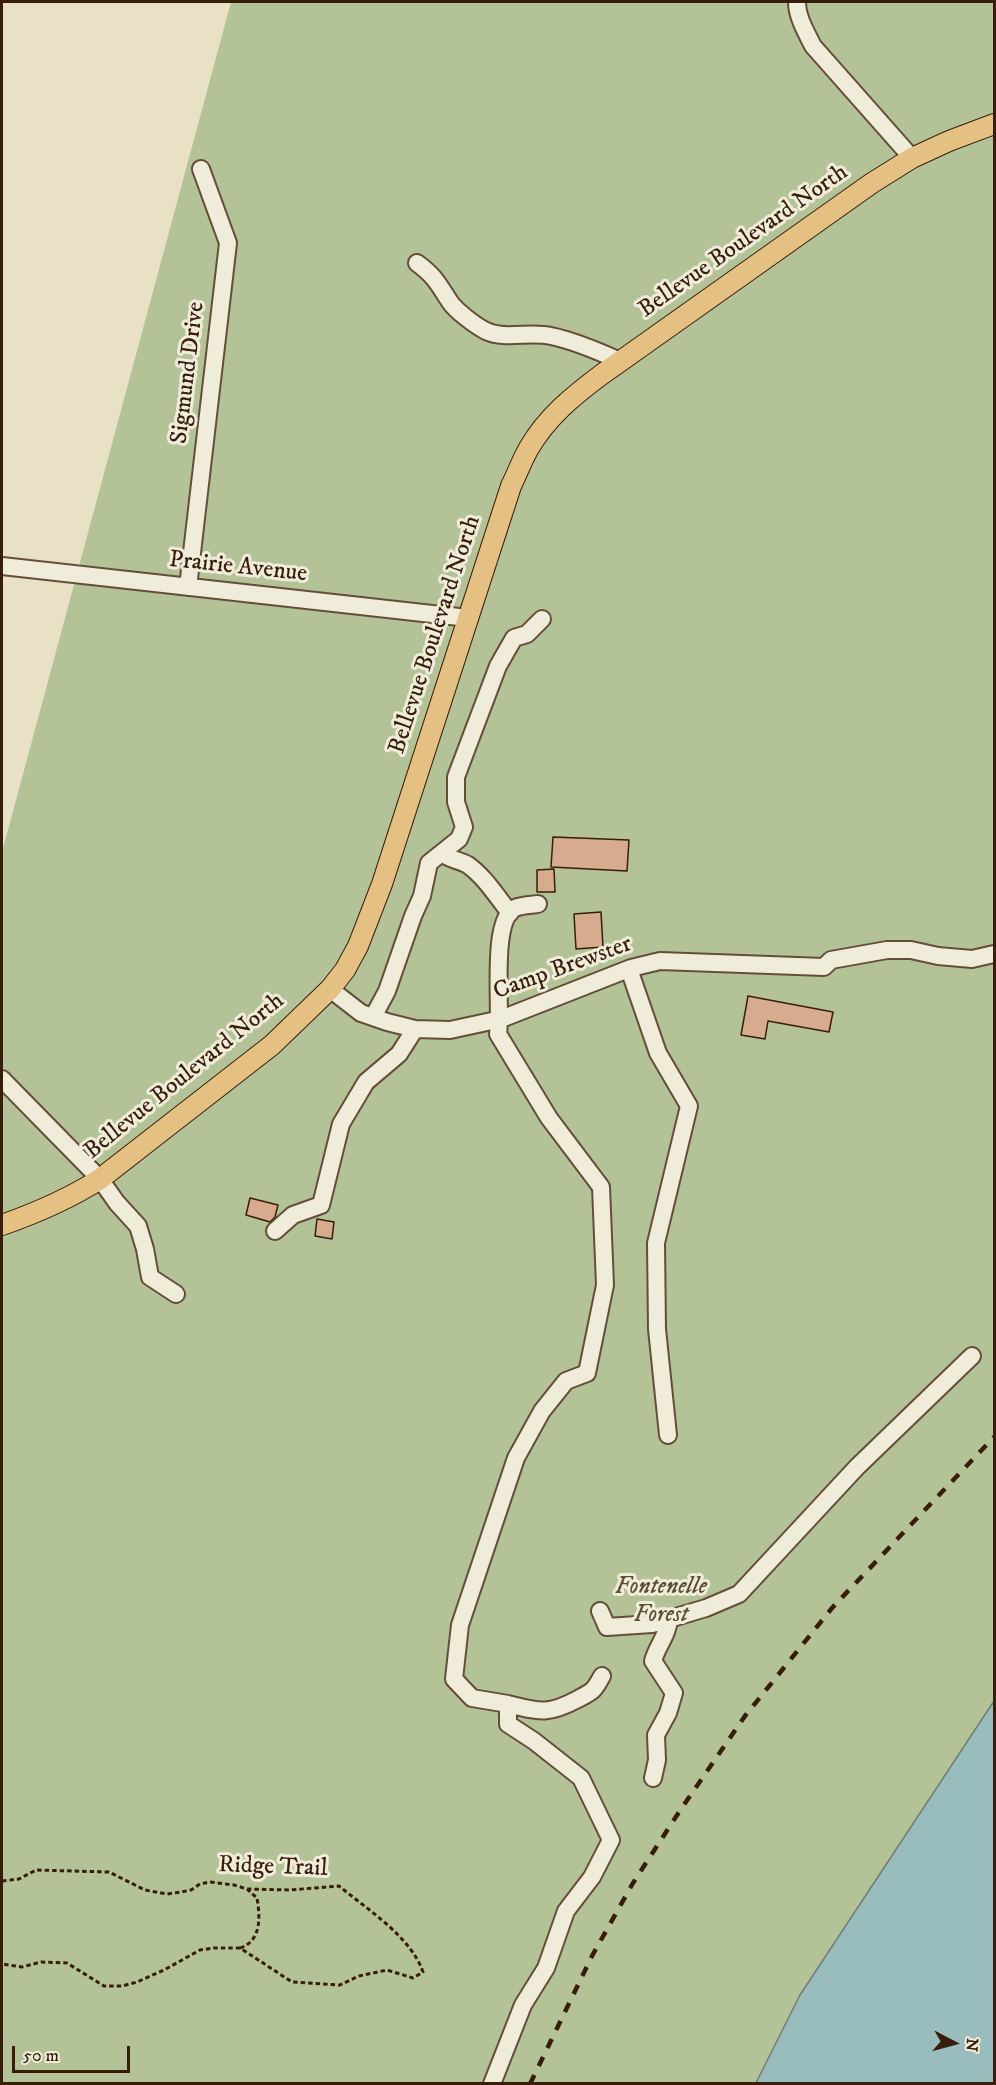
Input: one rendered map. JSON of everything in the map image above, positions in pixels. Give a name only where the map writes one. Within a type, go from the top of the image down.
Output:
[{"type":"main road","name":"Bellevue Boulevard North","points":[[2,1225],[60,1201],[100,1179],[272,1046],[330,989],[345,970],[369,921],[511,486],[528,449],[547,421],[570,399],[620,361],[872,183],[912,158],[994,124]]},
{"type":"street","points":[[797,2],[797,8],[813,46],[912,158]]},
{"type":"street","name":"Sigmund Drive","points":[[188,587],[228,243],[201,169]]},
{"type":"street","points":[[417,264],[432,274],[451,304],[488,332],[549,335],[620,361]]},
{"type":"street","name":"Prairie Avenue","points":[[2,566],[468,618]]},
{"type":"street","points":[[373,1017],[387,991],[422,896],[429,863],[459,839],[464,827],[456,802],[456,777],[498,666],[514,638],[527,634],[542,619]]},
{"type":"street","points":[[442,853],[448,858],[467,864],[480,876],[510,913]]},
{"type":"street","points":[[538,904],[515,908],[505,919],[498,951],[501,1019],[498,1034],[549,1118],[601,1187],[605,1285],[587,1373],[566,1381],[542,1411],[516,1458],[459,1624],[454,1679],[472,1698],[536,1711],[558,1710],[595,1690],[602,1676]]},
{"type":"street","name":"Camp Brewster","points":[[330,989],[361,1013],[415,1029],[450,1030],[501,1019],[629,969],[660,960],[824,967],[831,960],[887,950],[911,950],[938,956],[972,959],[994,954]]},
{"type":"street","points":[[629,969],[658,1053],[689,1106],[656,1243],[657,1329],[668,1435]]},
{"type":"street","points":[[275,1231],[293,1215],[321,1205],[341,1124],[366,1082],[399,1054],[415,1029]]},
{"type":"street","points":[[2,1079],[100,1179],[117,1203],[138,1226],[150,1277],[176,1294]]},
{"type":"street","points":[[600,1611],[607,1627],[652,1624],[706,1608],[739,1594],[856,1467],[972,1356]]},
{"type":"street","points":[[653,1778],[657,1760],[656,1735],[669,1713],[675,1694],[653,1661],[656,1650],[668,1632],[669,1620]]},
{"type":"street","points":[[492,2084],[523,2005],[546,1968],[566,1911],[592,1877],[611,1840],[580,1778],[534,1741],[508,1724],[508,1704]]},
{"type":"path","name":"Ridge Trail","points":[[2,1881],[19,1879],[36,1870],[99,1871],[119,1876],[133,1885],[155,1892],[182,1892],[210,1882],[247,1889],[291,1890],[339,1886],[389,1926],[419,1960],[423,1972],[413,1978],[387,1970],[359,1976],[340,1985],[292,1982],[240,1948]]},
{"type":"path","points":[[2,1964],[22,1967],[41,1962],[67,1963],[104,1986],[122,1986],[137,1982],[200,1950],[247,1946],[256,1936],[259,1913],[257,1898],[247,1889]]},
{"type":"green space","name":"Fontenelle Forest","points":[[231,2],[994,2],[994,1701],[800,1995],[756,2083],[2,2084],[2,852]]},
{"type":"water","points":[[994,1701],[994,2083],[756,2083],[800,1995]]},
{"type":"building","points":[[553,837],[629,840],[627,871],[551,867]]},
{"type":"building","points":[[554,869],[555,892],[537,892],[537,870]]},
{"type":"building","points":[[601,912],[603,947],[576,949],[574,914]]},
{"type":"building","points":[[748,996],[833,1012],[829,1032],[768,1021],[765,1039],[741,1035]]},
{"type":"building","points":[[250,1198],[278,1205],[275,1217],[270,1222],[246,1215]]},
{"type":"building","points":[[317,1219],[334,1222],[332,1239],[315,1236]]},
{"type":"railway","points":[[530,2084],[592,1956],[633,1883],[745,1716],[832,1608],[994,1437]]}]
